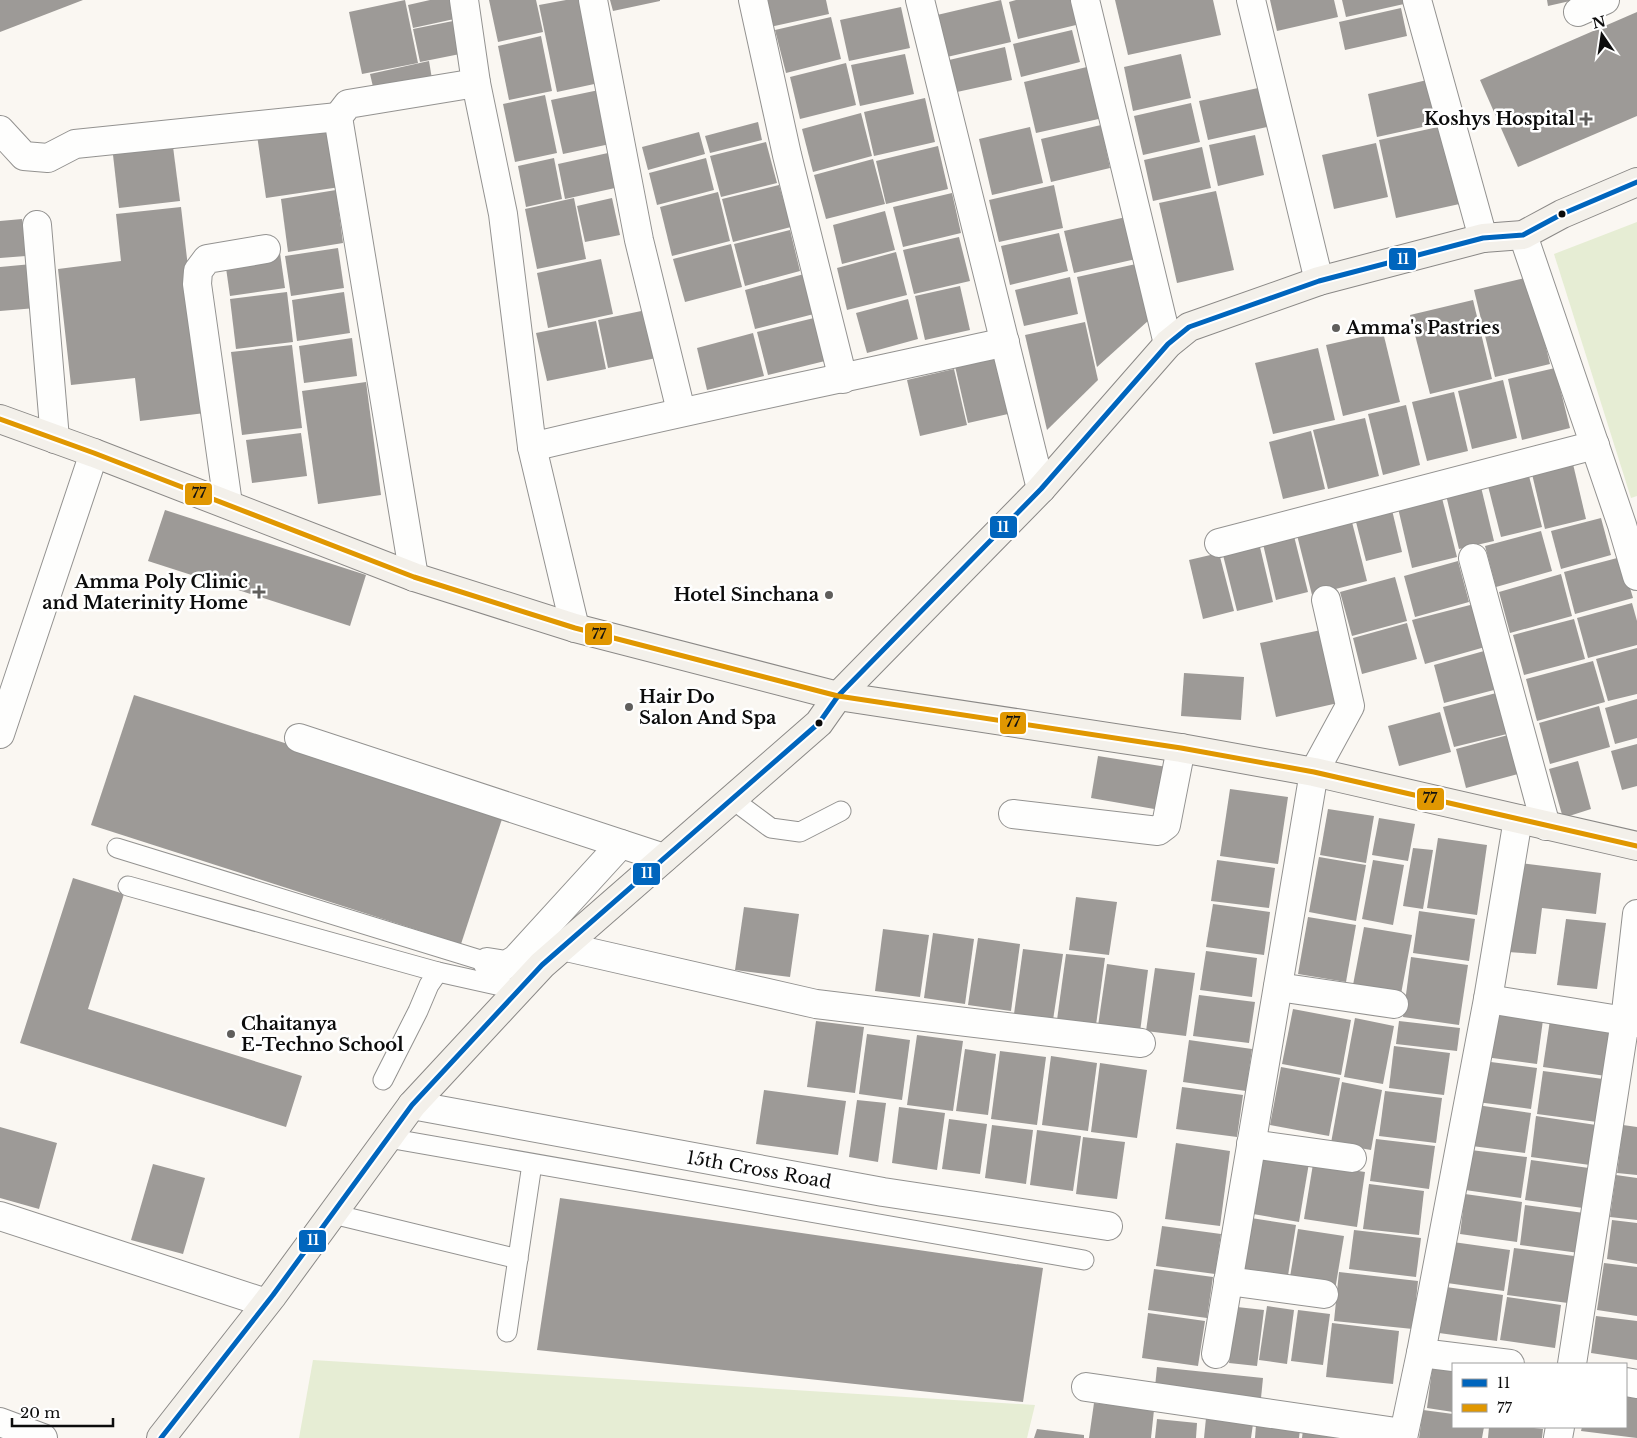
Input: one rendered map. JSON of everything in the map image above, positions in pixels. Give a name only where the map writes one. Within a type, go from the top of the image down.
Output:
[{"type":"main road","points":[[161,1438],[266,1303],[412,1105],[562,946],[819,723],[838,696],[1041,489],[1168,344],[1189,327],[1319,281],[1483,238],[1523,235],[1562,214],[1637,182]]},
{"type":"main road","points":[[0,419],[228,504],[414,577],[575,628],[838,696],[1181,748],[1314,772],[1637,846]]},
{"type":"street","points":[[464,0],[476,83],[503,214],[532,447],[575,628]]},
{"type":"street","points":[[592,0],[639,240],[681,411]]},
{"type":"street","points":[[753,0],[787,155],[843,378]]},
{"type":"street","points":[[920,0],[1041,489]]},
{"type":"street","points":[[1085,0],[1168,344]]},
{"type":"street","points":[[1251,0],[1319,281]]},
{"type":"street","points":[[1417,0],[1483,238]]},
{"type":"street","points":[[1578,12],[1605,0]]},
{"type":"street","points":[[0,130],[24,156],[48,158],[74,144],[338,117],[348,104],[476,83]]},
{"type":"street","points":[[338,117],[414,577]]},
{"type":"street","points":[[37,225],[55,439]]},
{"type":"street","points":[[1523,235],[1595,445],[1637,576]]},
{"type":"street","points":[[228,504],[197,284],[198,271],[207,259],[266,249]]},
{"type":"street","points":[[532,447],[681,411],[1005,342]]},
{"type":"street","points":[[1219,543],[1595,445]]},
{"type":"street","points":[[0,734],[94,453]]},
{"type":"street","points":[[1473,558],[1546,826]]},
{"type":"street","points":[[1216,1354],[1314,772],[1350,706],[1326,600]]},
{"type":"street","points":[[299,738],[664,858]]},
{"type":"street","points":[[1013,814],[1158,831],[1166,825],[1181,748]]},
{"type":"street","points":[[1086,1387],[1403,1435],[1421,1354],[1488,999],[1518,819]]},
{"type":"street","points":[[487,962],[506,964],[516,959],[621,844]]},
{"type":"street","points":[[1572,1363],[1631,1022],[1637,914]]},
{"type":"street","points":[[562,946],[816,1004],[1141,1043]]},
{"type":"street","points":[[1278,987],[1394,1004]]},
{"type":"street","points":[[1488,999],[1631,1022]]},
{"type":"street","name":"15th Cross Road","points":[[412,1105],[883,1192],[1108,1226]]},
{"type":"street","points":[[1251,1144],[1352,1158]]},
{"type":"street","points":[[0,1216],[266,1303]]},
{"type":"street","points":[[1228,1281],[1324,1294]]},
{"type":"street","points":[[1421,1354],[1501,1363]]},
{"type":"street","points":[[0,1422],[43,1438]]},
{"type":"lane","points":[[732,798],[771,828],[800,832],[841,811]]},
{"type":"lane","points":[[117,848],[487,962]]},
{"type":"lane","points":[[128,886],[438,972],[519,990]]},
{"type":"lane","points":[[382,1080],[418,1011],[429,985],[438,972]]},
{"type":"lane","points":[[388,1138],[1084,1260]]},
{"type":"lane","points":[[507,1332],[532,1164]]},
{"type":"lane","points":[[333,1214],[518,1259]]},
{"type":"green space","points":[[1637,222],[1637,496],[1631,498],[1554,254]]},
{"type":"green space","points":[[313,1360],[1035,1405],[1027,1438],[299,1438]]},
{"type":"building","points":[[0,0],[83,0],[0,32]]},
{"type":"building","points":[[405,0],[418,63],[362,74],[349,12]]},
{"type":"building","points":[[430,0],[455,0],[459,18],[413,28],[408,5]]},
{"type":"building","points":[[489,0],[536,0],[543,32],[498,42]]},
{"type":"building","points":[[566,0],[581,0],[599,83],[557,92],[539,5]]},
{"type":"building","points":[[610,0],[660,0],[660,1],[613,11]]},
{"type":"building","points":[[764,0],[826,0],[829,14],[770,27]]},
{"type":"building","points":[[1001,0],[1011,42],[947,57],[937,15]]},
{"type":"building","points":[[1016,0],[1071,0],[1076,25],[1018,39],[1009,2]]},
{"type":"building","points":[[1115,0],[1213,0],[1221,35],[1128,55]]},
{"type":"building","points":[[1270,0],[1334,0],[1338,17],[1277,31]]},
{"type":"building","points":[[1342,0],[1403,0],[1404,4],[1346,17]]},
{"type":"building","points":[[1547,0],[1570,0],[1570,1],[1548,6]]},
{"type":"building","points":[[901,7],[910,48],[849,61],[840,20]]},
{"type":"building","points":[[1401,8],[1407,36],[1345,50],[1339,22]]},
{"type":"building","points":[[1637,12],[1637,116],[1518,167],[1480,80]]},
{"type":"building","points":[[831,17],[841,59],[786,73],[775,30]]},
{"type":"building","points":[[453,21],[460,54],[420,62],[413,29]]},
{"type":"building","points":[[1072,30],[1080,62],[1021,77],[1013,44]]},
{"type":"building","points":[[541,36],[552,91],[509,100],[498,46]]},
{"type":"building","points":[[1005,47],[1012,80],[957,92],[949,60]]},
{"type":"building","points":[[905,54],[914,94],[860,106],[851,65]]},
{"type":"building","points":[[1181,54],[1191,98],[1133,111],[1124,67]]},
{"type":"building","points":[[429,61],[432,79],[374,91],[370,74]]},
{"type":"building","points":[[846,63],[856,105],[800,119],[790,77]]},
{"type":"building","points":[[1091,66],[1103,118],[1036,133],[1024,82]]},
{"type":"building","points":[[1427,80],[1436,124],[1377,137],[1368,94]]},
{"type":"building","points":[[1258,88],[1267,127],[1208,140],[1199,101]]},
{"type":"building","points":[[599,90],[610,144],[563,154],[551,100]]},
{"type":"building","points":[[545,95],[557,153],[515,162],[503,104]]},
{"type":"building","points":[[925,98],[935,142],[874,156],[864,112]]},
{"type":"building","points":[[1191,103],[1200,142],[1143,155],[1134,116]]},
{"type":"building","points":[[861,113],[872,156],[813,172],[802,129]]},
{"type":"building","points":[[758,122],[762,140],[710,153],[705,136]]},
{"type":"building","points":[[331,124],[340,187],[266,198],[257,135]]},
{"type":"building","points":[[1101,125],[1110,168],[1051,182],[1041,139]]},
{"type":"building","points":[[1447,125],[1464,203],[1396,218],[1379,140]]},
{"type":"building","points":[[1030,127],[1043,183],[992,195],[979,139]]},
{"type":"building","points":[[699,132],[705,154],[648,170],[642,147]]},
{"type":"building","points":[[1255,135],[1264,175],[1218,186],[1209,145]]},
{"type":"building","points":[[172,139],[180,201],[119,208],[112,146]]},
{"type":"building","points":[[766,142],[777,183],[721,197],[710,156]]},
{"type":"building","points":[[1376,143],[1388,197],[1334,209],[1322,155]]},
{"type":"building","points":[[938,146],[948,189],[886,204],[876,161]]},
{"type":"building","points":[[1202,147],[1211,188],[1153,201],[1144,160]]},
{"type":"building","points":[[617,151],[624,186],[565,199],[558,164]]},
{"type":"building","points":[[554,158],[562,199],[526,207],[518,166]]},
{"type":"building","points":[[706,158],[714,190],[657,205],[649,173]]},
{"type":"building","points":[[873,159],[885,204],[826,219],[814,175]]},
{"type":"building","points":[[779,185],[791,227],[733,242],[722,199]]},
{"type":"building","points":[[1054,185],[1063,228],[999,242],[989,200]]},
{"type":"building","points":[[336,190],[343,243],[288,252],[281,199]]},
{"type":"building","points":[[1216,191],[1234,270],[1177,283],[1159,203]]},
{"type":"building","points":[[718,192],[730,241],[672,256],[660,207]]},
{"type":"building","points":[[952,193],[961,233],[903,247],[893,207]]},
{"type":"building","points":[[574,198],[586,259],[537,269],[525,209]]},
{"type":"building","points":[[612,198],[620,235],[585,242],[577,206]]},
{"type":"building","points":[[181,207],[205,413],[140,421],[135,378],[71,385],[58,269],[121,261],[116,214]]},
{"type":"building","points":[[885,211],[895,250],[842,264],[833,225]]},
{"type":"building","points":[[1126,217],[1136,259],[1074,273],[1064,231]]},
{"type":"building","points":[[22,219],[26,256],[0,258],[0,221]]},
{"type":"building","points":[[790,230],[800,271],[745,286],[734,244]]},
{"type":"building","points":[[1059,233],[1068,271],[1010,285],[1001,246]]},
{"type":"building","points":[[959,237],[970,281],[914,294],[903,250]]},
{"type":"building","points":[[731,244],[742,287],[685,302],[673,259]]},
{"type":"building","points":[[338,248],[344,288],[291,296],[285,256]]},
{"type":"building","points":[[896,252],[907,295],[847,310],[837,268]]},
{"type":"building","points":[[280,253],[285,288],[230,296],[225,261]]},
{"type":"building","points":[[601,259],[613,314],[548,328],[537,273]]},
{"type":"building","points":[[32,264],[36,308],[0,311],[0,267]]},
{"type":"building","points":[[1136,264],[1149,320],[1097,367],[1077,277]]},
{"type":"building","points":[[804,274],[814,314],[755,329],[745,290]]},
{"type":"building","points":[[1070,277],[1078,314],[1024,326],[1015,290]]},
{"type":"building","points":[[1529,277],[1550,364],[1495,377],[1474,290]]},
{"type":"building","points":[[960,286],[970,330],[925,340],[915,296]]},
{"type":"building","points":[[287,292],[293,342],[236,349],[230,299]]},
{"type":"building","points":[[344,292],[350,333],[297,341],[292,300]]},
{"type":"building","points":[[908,299],[918,339],[867,353],[856,313]]},
{"type":"building","points":[[1473,300],[1492,379],[1430,394],[1410,315]]},
{"type":"building","points":[[651,309],[661,357],[608,368],[598,320]]},
{"type":"building","points":[[814,318],[825,361],[768,375],[757,332]]},
{"type":"building","points":[[596,321],[606,369],[547,381],[536,333]]},
{"type":"building","points":[[1085,322],[1098,380],[1047,430],[1025,335]]},
{"type":"building","points":[[1383,332],[1400,402],[1343,416],[1326,345]]},
{"type":"building","points":[[753,333],[764,376],[707,390],[697,348]]},
{"type":"building","points":[[352,338],[357,376],[304,383],[299,346]]},
{"type":"building","points":[[292,345],[302,428],[242,435],[231,352]]},
{"type":"building","points":[[1318,348],[1335,420],[1273,434],[1255,363]]},
{"type":"building","points":[[995,357],[1008,414],[968,423],[955,366]]},
{"type":"building","points":[[1555,368],[1570,428],[1522,440],[1508,379]]},
{"type":"building","points":[[954,369],[967,425],[920,436],[907,380]]},
{"type":"building","points":[[1503,380],[1517,438],[1472,449],[1458,391]]},
{"type":"building","points":[[366,382],[381,495],[318,504],[302,391]]},
{"type":"building","points":[[1454,392],[1468,451],[1427,461],[1412,402]]},
{"type":"building","points":[[1406,405],[1420,465],[1383,475],[1368,414]]},
{"type":"building","points":[[1365,418],[1379,476],[1328,489],[1313,430]]},
{"type":"building","points":[[1311,431],[1325,489],[1283,499],[1269,442]]},
{"type":"building","points":[[301,433],[307,476],[252,483],[246,440]]},
{"type":"building","points":[[1573,464],[1586,519],[1545,529],[1532,474]]},
{"type":"building","points":[[1529,476],[1542,527],[1501,537],[1488,486]]},
{"type":"building","points":[[1481,487],[1494,541],[1459,549],[1446,495]]},
{"type":"building","points":[[1442,498],[1457,557],[1412,568],[1398,508]]},
{"type":"building","points":[[165,510],[366,575],[350,626],[148,561]]},
{"type":"building","points":[[1392,510],[1402,552],[1366,561],[1355,518]]},
{"type":"building","points":[[1601,518],[1611,555],[1561,569],[1551,531]]},
{"type":"building","points":[[1352,522],[1367,581],[1312,595],[1297,535]]},
{"type":"building","points":[[1541,531],[1552,571],[1496,587],[1485,546]]},
{"type":"building","points":[[1294,536],[1308,592],[1276,600],[1263,544]]},
{"type":"building","points":[[1259,543],[1273,602],[1237,611],[1222,551]]},
{"type":"building","points":[[1219,553],[1234,611],[1203,619],[1189,560]]},
{"type":"building","points":[[1621,557],[1633,598],[1575,614],[1564,572]]},
{"type":"building","points":[[1458,561],[1469,602],[1415,617],[1404,576]]},
{"type":"building","points":[[1561,574],[1572,616],[1510,633],[1499,592]]},
{"type":"building","points":[[1395,577],[1407,621],[1352,636],[1340,592]]},
{"type":"building","points":[[1632,603],[1637,621],[1637,645],[1588,658],[1577,618]]},
{"type":"building","points":[[1474,604],[1485,647],[1425,664],[1412,620]]},
{"type":"building","points":[[1574,619],[1585,659],[1524,675],[1513,635]]},
{"type":"building","points":[[1407,623],[1417,659],[1362,674],[1353,638]]},
{"type":"building","points":[[1321,630],[1338,703],[1276,717],[1260,643]]},
{"type":"building","points":[[1637,648],[1637,694],[1608,701],[1596,659]]},
{"type":"building","points":[[1484,651],[1494,690],[1444,703],[1434,665]]},
{"type":"building","points":[[1593,661],[1605,702],[1537,721],[1526,679]]},
{"type":"building","points":[[1184,673],[1244,677],[1241,720],[1181,716]]},
{"type":"building","points":[[1500,692],[1511,733],[1454,747],[1443,707]]},
{"type":"building","points":[[134,695],[504,813],[461,944],[91,825]]},
{"type":"building","points":[[1637,699],[1637,738],[1615,744],[1605,708]]},
{"type":"building","points":[[1599,706],[1610,747],[1550,764],[1539,723]]},
{"type":"building","points":[[1440,712],[1451,752],[1399,766],[1388,726]]},
{"type":"building","points":[[1508,735],[1518,774],[1466,788],[1456,749]]},
{"type":"building","points":[[1637,744],[1637,786],[1622,790],[1611,751]]},
{"type":"building","points":[[1098,756],[1167,767],[1160,810],[1091,798]]},
{"type":"building","points":[[1578,761],[1591,809],[1563,818],[1549,769]]},
{"type":"building","points":[[1230,789],[1288,797],[1278,864],[1220,856]]},
{"type":"building","points":[[1328,809],[1374,816],[1366,863],[1320,855]]},
{"type":"building","points":[[1379,818],[1415,824],[1408,861],[1372,855]]},
{"type":"building","points":[[1438,838],[1487,845],[1477,915],[1427,908]]},
{"type":"building","points":[[1413,848],[1433,850],[1423,909],[1403,906]]},
{"type":"building","points":[[1319,857],[1366,865],[1356,921],[1309,912]]},
{"type":"building","points":[[1217,860],[1275,868],[1269,908],[1211,901]]},
{"type":"building","points":[[1373,860],[1404,865],[1393,925],[1362,919]]},
{"type":"building","points":[[1520,863],[1601,873],[1596,914],[1542,908],[1536,954],[1508,952]]},
{"type":"building","points":[[73,878],[124,894],[88,1009],[302,1076],[286,1127],[20,1043]]},
{"type":"building","points":[[1076,897],[1117,902],[1109,955],[1069,950]]},
{"type":"building","points":[[1213,904],[1270,912],[1264,955],[1206,947]]},
{"type":"building","points":[[744,907],[799,914],[790,977],[735,970]]},
{"type":"building","points":[[1419,911],[1475,919],[1469,961],[1413,953]]},
{"type":"building","points":[[1308,917],[1356,925],[1346,982],[1298,974]]},
{"type":"building","points":[[1566,919],[1606,923],[1597,989],[1557,985]]},
{"type":"building","points":[[1364,927],[1412,935],[1401,994],[1353,985]]},
{"type":"building","points":[[883,929],[929,935],[920,997],[875,991]]},
{"type":"building","points":[[933,933],[974,939],[965,1004],[924,998]]},
{"type":"building","points":[[978,938],[1020,944],[1011,1011],[968,1005]]},
{"type":"building","points":[[1023,949],[1063,954],[1053,1020],[1014,1014]]},
{"type":"building","points":[[1206,951],[1257,958],[1252,997],[1200,990]]},
{"type":"building","points":[[1066,954],[1105,958],[1096,1025],[1057,1020]]},
{"type":"building","points":[[1411,957],[1468,965],[1459,1025],[1403,1017]]},
{"type":"building","points":[[1107,964],[1148,970],[1140,1032],[1098,1026]]},
{"type":"building","points":[[1155,968],[1195,973],[1186,1036],[1146,1031]]},
{"type":"building","points":[[1199,995],[1255,1002],[1249,1043],[1193,1036]]},
{"type":"building","points":[[1293,1009],[1351,1020],[1341,1075],[1282,1064]]},
{"type":"building","points":[[1492,1013],[1543,1020],[1537,1064],[1485,1057]]},
{"type":"building","points":[[1355,1018],[1394,1026],[1383,1084],[1344,1077]]},
{"type":"building","points":[[1550,1020],[1613,1029],[1606,1076],[1543,1067]]},
{"type":"building","points":[[816,1021],[864,1027],[855,1093],[807,1087]]},
{"type":"building","points":[[1399,1021],[1460,1028],[1457,1051],[1396,1044]]},
{"type":"building","points":[[867,1034],[910,1040],[902,1100],[859,1094]]},
{"type":"building","points":[[917,1035],[963,1041],[953,1111],[907,1105]]},
{"type":"building","points":[[1189,1040],[1252,1049],[1246,1091],[1183,1082]]},
{"type":"building","points":[[1394,1046],[1450,1053],[1444,1095],[1389,1088]]},
{"type":"building","points":[[965,1049],[996,1054],[988,1115],[956,1111]]},
{"type":"building","points":[[1000,1051],[1046,1057],[1037,1125],[991,1119]]},
{"type":"building","points":[[1051,1056],[1097,1063],[1088,1131],[1042,1125]]},
{"type":"building","points":[[1483,1061],[1537,1068],[1531,1109],[1477,1102]]},
{"type":"building","points":[[1100,1063],[1147,1070],[1137,1138],[1091,1132]]},
{"type":"building","points":[[1281,1067],[1340,1078],[1329,1136],[1270,1125]]},
{"type":"building","points":[[1543,1071],[1603,1079],[1597,1122],[1537,1114]]},
{"type":"building","points":[[1342,1082],[1382,1090],[1371,1150],[1331,1143]]},
{"type":"building","points":[[1182,1087],[1243,1095],[1237,1137],[1176,1129]]},
{"type":"building","points":[[764,1090],[846,1101],[838,1155],[756,1144]]},
{"type":"building","points":[[1385,1091],[1442,1098],[1436,1143],[1379,1136]]},
{"type":"building","points":[[857,1100],[886,1103],[878,1162],[849,1157]]},
{"type":"building","points":[[1477,1105],[1531,1113],[1525,1153],[1472,1146]]},
{"type":"building","points":[[899,1107],[945,1113],[937,1170],[892,1163]]},
{"type":"building","points":[[1536,1116],[1596,1125],[1590,1165],[1531,1157]]},
{"type":"building","points":[[949,1119],[987,1124],[980,1174],[942,1169]]},
{"type":"building","points":[[992,1125],[1033,1130],[1026,1184],[985,1178]]},
{"type":"building","points":[[1623,1125],[1637,1127],[1637,1175],[1617,1173]]},
{"type":"building","points":[[0,1127],[57,1143],[39,1209],[0,1198]]},
{"type":"building","points":[[1037,1130],[1081,1136],[1073,1191],[1030,1185]]},
{"type":"building","points":[[1083,1137],[1125,1142],[1117,1199],[1076,1194]]},
{"type":"building","points":[[1376,1139],[1435,1146],[1429,1189],[1370,1181]]},
{"type":"building","points":[[1176,1143],[1230,1151],[1220,1226],[1165,1219]]},
{"type":"building","points":[[1471,1150],[1527,1157],[1521,1198],[1465,1190]]},
{"type":"building","points":[[1263,1155],[1309,1163],[1299,1222],[1253,1214]]},
{"type":"building","points":[[1531,1160],[1589,1168],[1583,1208],[1525,1200]]},
{"type":"building","points":[[153,1164],[205,1178],[183,1254],[131,1240]]},
{"type":"building","points":[[1313,1164],[1365,1172],[1357,1227],[1304,1219]]},
{"type":"building","points":[[1616,1175],[1637,1178],[1637,1220],[1610,1217]]},
{"type":"building","points":[[1369,1184],[1424,1191],[1419,1235],[1363,1229]]},
{"type":"building","points":[[1465,1194],[1522,1202],[1517,1242],[1460,1234]]},
{"type":"building","points":[[560,1198],[1043,1268],[1023,1402],[537,1350]]},
{"type":"building","points":[[1525,1205],[1584,1213],[1579,1253],[1520,1245]]},
{"type":"building","points":[[1251,1218],[1296,1225],[1287,1282],[1242,1275]]},
{"type":"building","points":[[1612,1220],[1637,1223],[1637,1264],[1607,1259]]},
{"type":"building","points":[[1162,1226],[1221,1234],[1215,1274],[1156,1266]]},
{"type":"building","points":[[1298,1229],[1344,1236],[1335,1290],[1289,1283]]},
{"type":"building","points":[[1354,1230],[1421,1238],[1416,1277],[1349,1269]]},
{"type":"building","points":[[1453,1242],[1510,1250],[1504,1291],[1447,1283]]},
{"type":"building","points":[[1514,1248],[1574,1256],[1568,1303],[1507,1295]]},
{"type":"building","points":[[1604,1263],[1637,1267],[1637,1316],[1597,1310]]},
{"type":"building","points":[[1154,1269],[1213,1277],[1207,1318],[1148,1310]]},
{"type":"building","points":[[1339,1272],[1418,1281],[1413,1329],[1334,1321]]},
{"type":"building","points":[[1446,1287],[1503,1295],[1497,1341],[1439,1333]]},
{"type":"building","points":[[1507,1297],[1561,1305],[1555,1348],[1500,1340]]},
{"type":"building","points":[[1267,1306],[1294,1310],[1287,1364],[1259,1360]]},
{"type":"building","points":[[1237,1307],[1264,1310],[1257,1366],[1229,1363]]},
{"type":"building","points":[[1298,1310],[1330,1314],[1323,1365],[1291,1361]]},
{"type":"building","points":[[1148,1313],[1205,1321],[1198,1366],[1142,1358]]},
{"type":"building","points":[[1596,1316],[1637,1321],[1637,1360],[1591,1353]]},
{"type":"building","points":[[1332,1323],[1399,1331],[1393,1384],[1326,1377]]},
{"type":"building","points":[[1433,1362],[1452,1365],[1452,1412],[1427,1408]]},
{"type":"building","points":[[1157,1367],[1263,1378],[1261,1398],[1155,1387]]},
{"type":"building","points":[[1627,1390],[1637,1391],[1637,1438],[1581,1431],[1582,1428],[1627,1428]]},
{"type":"building","points":[[1094,1403],[1154,1410],[1151,1438],[1089,1438]]},
{"type":"building","points":[[1423,1410],[1452,1414],[1452,1428],[1484,1428],[1482,1438],[1419,1438]]},
{"type":"building","points":[[1206,1418],[1253,1424],[1251,1438],[1204,1438]]},
{"type":"building","points":[[1157,1419],[1197,1423],[1196,1438],[1155,1438]]},
{"type":"building","points":[[1256,1425],[1300,1430],[1299,1438],[1255,1438]]},
{"type":"building","points":[[1489,1428],[1543,1429],[1542,1438],[1488,1438]]},
{"type":"building","points":[[1037,1429],[1084,1435],[1084,1438],[1034,1438]]},
{"type":"building","points":[[1303,1430],[1344,1438],[1302,1438]]},
{"type":"transit line","name":"11","points":[[161,1438],[273,1295],[412,1105],[542,965],[819,723],[838,696],[1041,489],[1168,344],[1189,327],[1319,281],[1483,238],[1523,235],[1562,214],[1637,182]]},
{"type":"transit line","name":"77","points":[[0,419],[94,453],[414,577],[575,628],[838,696],[1181,748],[1314,772],[1637,846]]},
{"type":"place","name":"Koshys Hospital","points":[[1586,119]]},
{"type":"place","name":"Amma's Pastries","points":[[1336,328]]},
{"type":"place","name":"Amma Poly Clinic and Materinity Home","points":[[259,592]]},
{"type":"place","name":"Hotel Sinchana","points":[[829,595]]},
{"type":"place","name":"Hair Do Salon And Spa","points":[[629,707]]},
{"type":"place","name":"Chaitanya E-Techno School","points":[[231,1034]]}]
